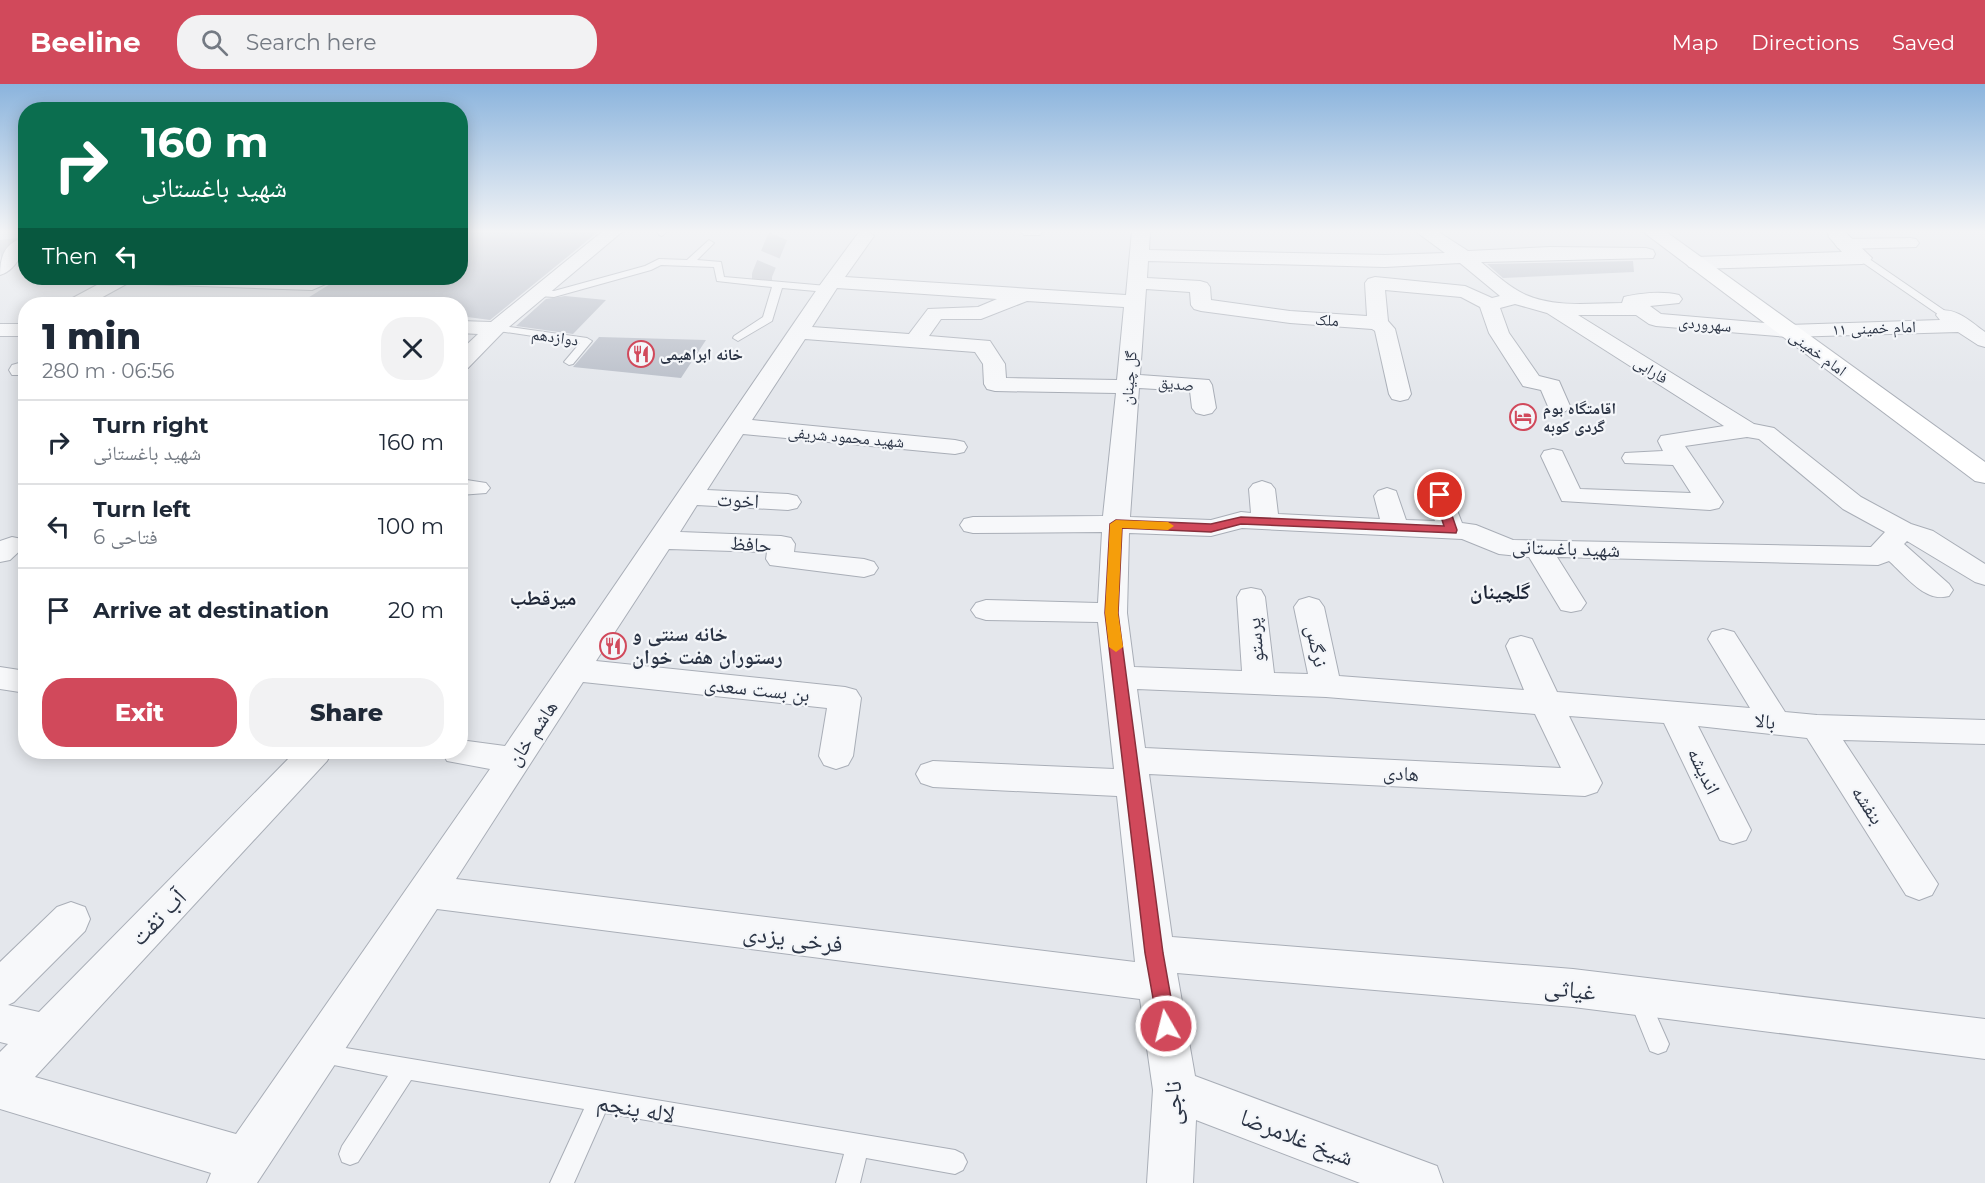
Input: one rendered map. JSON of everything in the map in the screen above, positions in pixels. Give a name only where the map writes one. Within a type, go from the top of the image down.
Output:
[{"type":"main road","name":"امام خمینی","points":[[1722,282],[1985,475]]},
{"type":"street","points":[[468,352],[551,282]]},
{"type":"street","name":"هاشم خان","points":[[238,1172],[427,892],[831,282]]},
{"type":"street","name":"گل چینان","points":[[1116,524],[1137,282]]},
{"type":"street","points":[[1494,282],[1519,300],[1554,309]]},
{"type":"street","points":[[1400,394],[1385,329],[1378,323],[1376,283],[1465,292],[1489,304],[1519,300]]},
{"type":"street","points":[[89,297],[110,285]]},
{"type":"street","points":[[829,285],[1027,294],[1136,293]]},
{"type":"street","points":[[1619,286],[1641,304],[1672,299]]},
{"type":"street","name":"ملک","points":[[1136,293],[1200,287],[1201,305],[1290,317],[1378,323]]},
{"type":"street","points":[[915,341],[935,313],[981,313],[1027,294]]},
{"type":"street","points":[[1489,304],[1499,333],[1531,381],[1551,386],[1558,406]]},
{"type":"street","name":"سهروردی","points":[[1554,309],[1641,304],[1656,320],[1788,331]]},
{"type":"street","name":"فارابی","points":[[1554,309],[1747,430]]},
{"type":"street","points":[[1961,318],[1985,341]]},
{"type":"street","name":"امام خمینی ۱۱","points":[[1788,331],[1961,318]]},
{"type":"street","points":[[468,327],[496,328]]},
{"type":"street","points":[[0,330],[18,330]]},
{"type":"street","points":[[799,332],[982,346],[994,364],[995,384],[1127,391]]},
{"type":"street","name":"صدیق","points":[[1127,391],[1201,385],[1204,408]]},
{"type":"street","points":[[1076,402],[1127,391]]},
{"type":"street","name":"شهید محمود شریفی","points":[[736,426],[955,447]]},
{"type":"street","name":"فارابی","points":[[1680,458],[1670,441],[1747,430],[1766,434],[1895,538]]},
{"type":"street","points":[[1553,456],[1571,496],[1710,502],[1680,458],[1634,458]]},
{"type":"street","points":[[1262,489],[1265,521]]},
{"type":"street","points":[[1440,495],[1451,530]]},
{"type":"street","points":[[1387,496],[1395,527]]},
{"type":"street","name":"اخوت","points":[[689,497],[788,502]]},
{"type":"street","name":"شهید باغستانی","points":[[973,525],[1116,524],[1211,528],[1241,520],[1466,531],[1509,548],[1878,556],[1895,538]]},
{"type":"street","name":"ناجی","points":[[1116,524],[1112,613],[1157,968],[1175,1090],[1170,1183]]},
{"type":"street","points":[[1895,538],[1923,537],[1985,576]]},
{"type":"street","points":[[1895,538],[1939,590]]},
{"type":"street","name":"حافظ","points":[[660,540],[781,544],[780,559],[864,568]]},
{"type":"street","points":[[1538,549],[1571,603]]},
{"type":"street","name":"پرستو","points":[[1251,597],[1259,683]]},
{"type":"street","name":"نرگس","points":[[1309,607],[1326,686]]},
{"type":"street","points":[[986,610],[1112,613]]},
{"type":"street","points":[[1723,639],[1775,722]]},
{"type":"street","points":[[1521,646],[1546,703]]},
{"type":"street","name":"بن بست سعدی","points":[[574,670],[845,698],[836,756]]},
{"type":"street","name":"بالا","points":[[1120,677],[1326,686],[1675,712],[1817,727],[1985,732]]},
{"type":"street","points":[[0,678],[18,681]]},
{"type":"street","name":"هادی","points":[[1131,771],[1585,783],[1546,703]]},
{"type":"street","name":"اندیشه","points":[[1675,712],[1733,830]]},
{"type":"street","name":"بنفشه","points":[[1817,727],[1918,884]]},
{"type":"street","points":[[468,753],[514,760]]},
{"type":"street","name":"آب تفت","points":[[0,1085],[308,759]]},
{"type":"street","points":[[933,774],[1131,771]]},
{"type":"street","name":"فرخی یزدی","points":[[427,892],[1157,968]]},
{"type":"street","points":[[0,989],[70,919]]},
{"type":"street","name":"غیاثی","points":[[1157,968],[1561,987],[1985,1039]]},
{"type":"street","points":[[0,1022],[46,1034]]},
{"type":"street","points":[[0,1085],[238,1172]]},
{"type":"street","name":"شیخ غلامرضا","points":[[1175,1090],[1420,1183]]},
{"type":"lane","points":[[538,293],[554,294],[596,282]]},
{"type":"lane","points":[[758,282],[829,285]]},
{"type":"lane","points":[[1902,282],[1961,318]]},
{"type":"lane","points":[[738,338],[768,319],[778,284]]},
{"type":"lane","name":"دوازدهم","points":[[496,328],[586,341],[568,362]]},
{"type":"lane","points":[[1638,996],[1658,1044]]},
{"type":"lane","name":"لاله پنجم","points":[[318,1053],[955,1162]]},
{"type":"lane","points":[[350,1154],[405,1069]]},
{"type":"lane","points":[[562,1183],[599,1101]]},
{"type":"lane","points":[[848,1183],[858,1146]]},
{"type":"building","points":[[468,282],[536,282],[490,320],[468,317],[468,297],[309,297],[329,285],[468,285]]},
{"type":"building","points":[[565,296],[606,300],[573,334],[516,326],[546,299]]},
{"type":"building","name":"خانه ابراهیمی","points":[[599,337],[706,340],[681,378],[573,367]]},
{"type":"slow traffic","points":[[1116,647],[1112,613],[1116,524],[1168,526]]},
{"type":"place","name":"خانه ابراهیمی","points":[[641,354]]},
{"type":"place","name":"اقامتگاه بوم گردی کوبه","points":[[1523,417]]},
{"type":"place","name":"خانه سنتی و رستوران هفت خوان","points":[[613,646]]},
{"type":"district","name":"گلچینان","points":[[1500,591]]},
{"type":"district","name":"میرقطب","points":[[543,597]]},
{"type":"route","points":[[1166,1026],[1154,953],[1112,613],[1116,524],[1211,528],[1241,520],[1451,530],[1440,495]]}]
